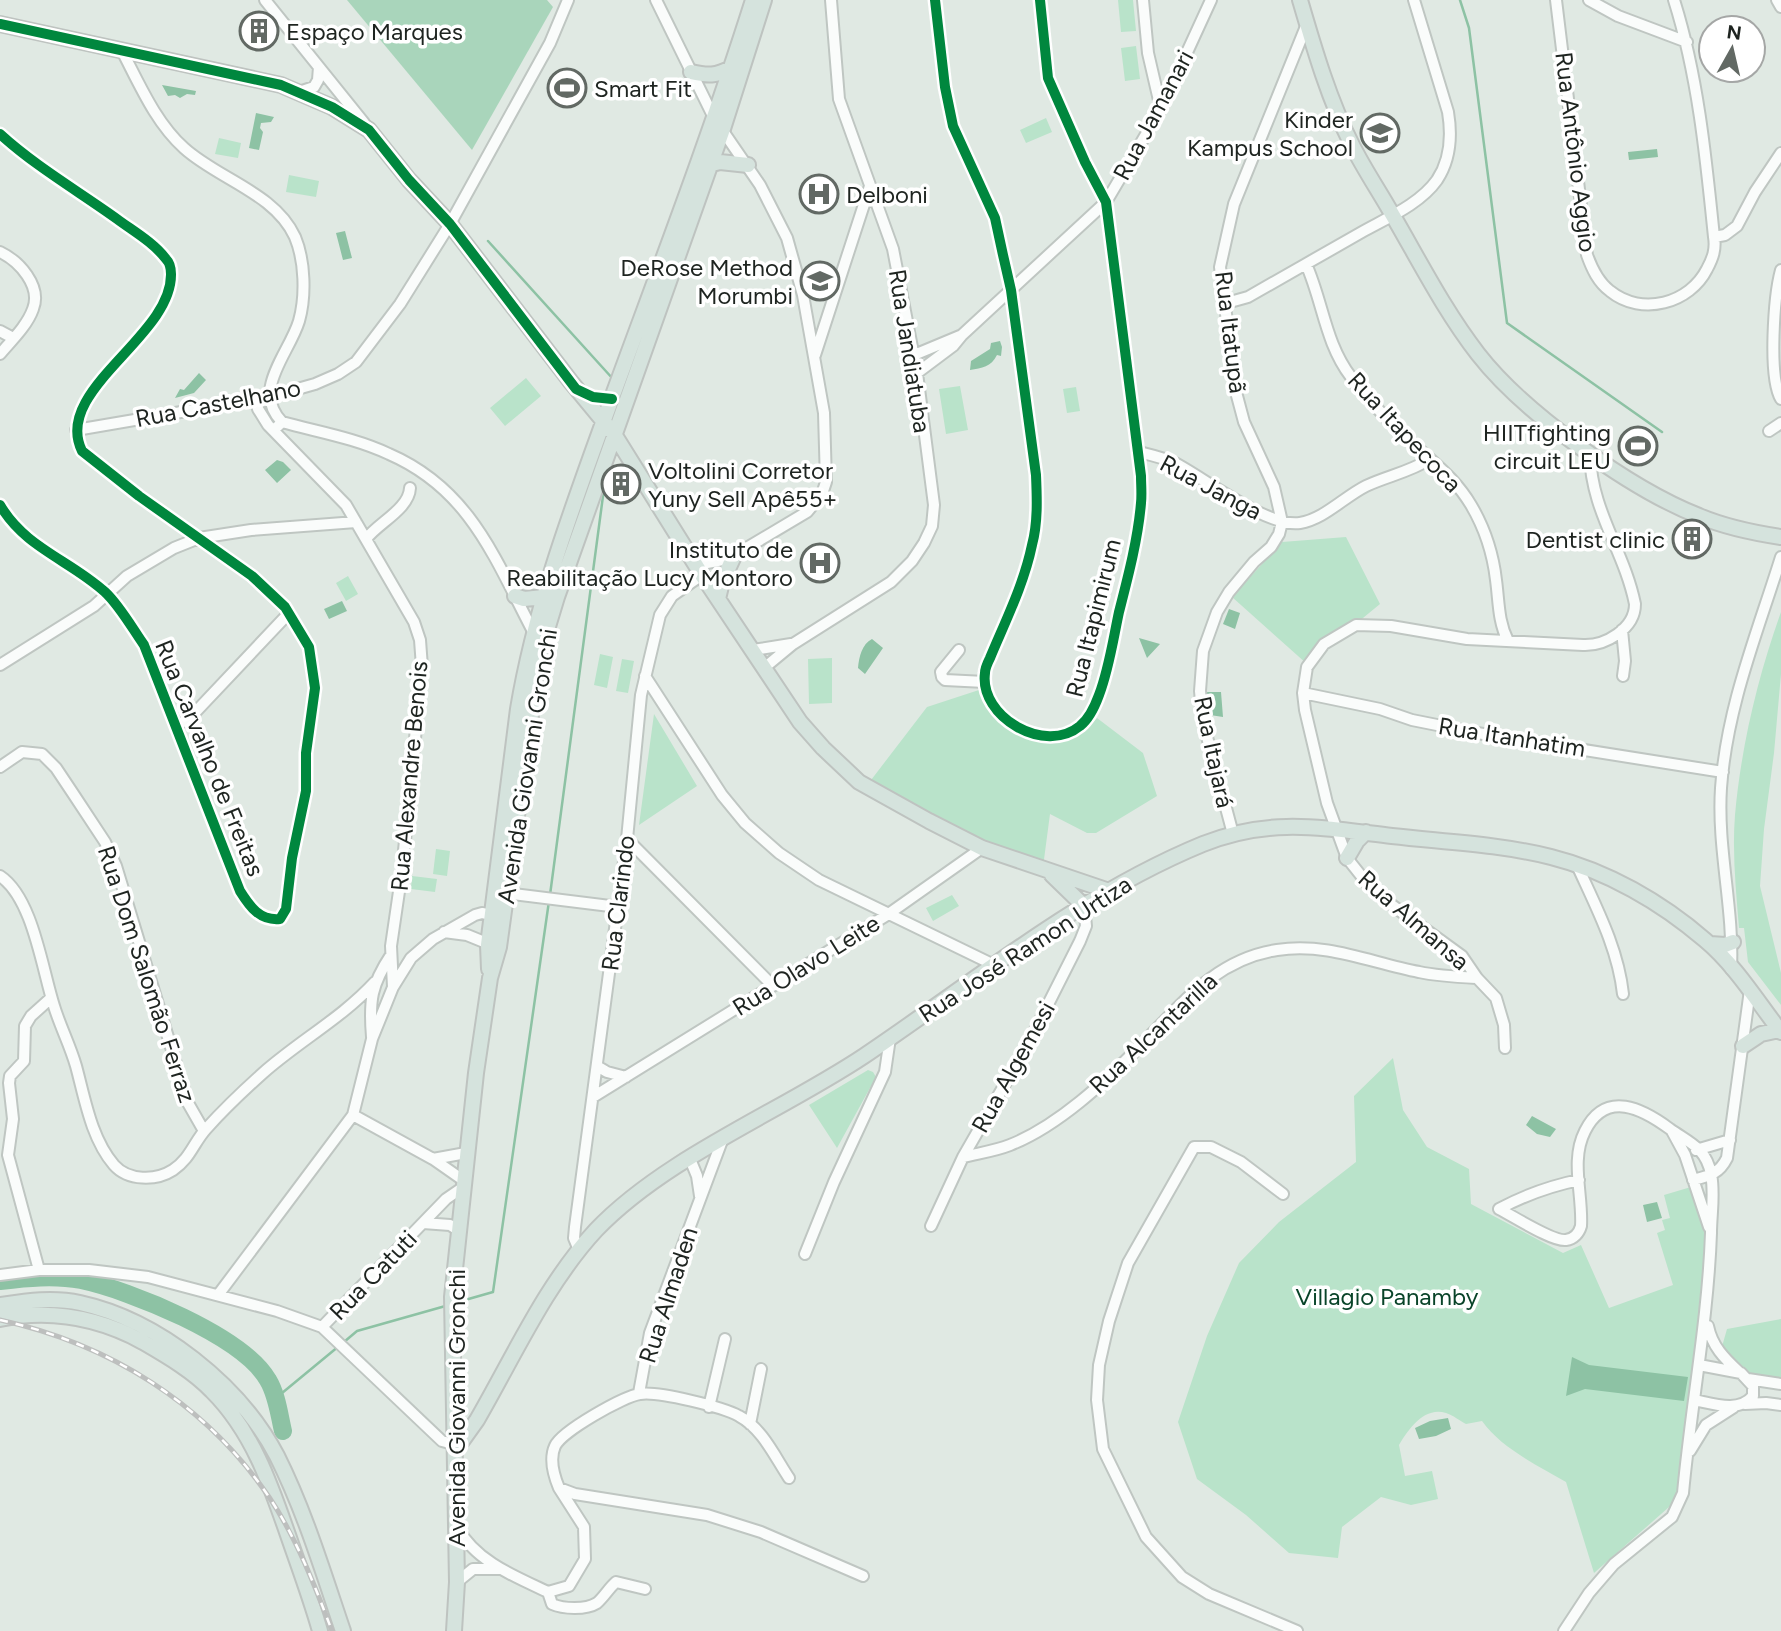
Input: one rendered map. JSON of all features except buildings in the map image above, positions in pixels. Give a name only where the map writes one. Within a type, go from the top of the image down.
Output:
[{"type":"main road","name":"Avenida Giovanni Gronchi","points":[[497,919],[505,893],[534,694],[544,597],[603,420],[714,118],[753,0]]},
{"type":"main road","name":"Avenida Giovanni Gronchi","points":[[458,1628],[452,1297],[466,1153],[494,946],[518,709],[539,638],[722,132],[764,0]]},
{"type":"main road","points":[[1300,0],[1351,143],[1436,294],[1480,356],[1536,413],[1590,454],[1659,497],[1700,517],[1781,537]]},
{"type":"main road","points":[[0,24],[281,85],[332,107],[369,130],[409,180],[450,224],[576,389],[614,434],[702,575],[800,722],[823,748],[859,782],[982,848],[1109,891]]},
{"type":"main road","points":[[691,72],[705,76],[717,75],[731,68]]},
{"type":"main road","points":[[693,171],[710,164],[735,162],[748,165]]},
{"type":"main road","points":[[576,389],[593,397],[612,400],[628,398]]},
{"type":"main road","points":[[718,599],[722,582],[734,556]]},
{"type":"main road","points":[[515,596],[524,599],[544,597]]},
{"type":"main road","name":"Rua José Ramon Urtiza","points":[[453,1444],[462,1441],[477,1420],[551,1290],[579,1250],[624,1204],[723,1138],[788,1103],[890,1038],[1084,906],[1171,859],[1233,834],[1297,825],[1525,852],[1577,865],[1612,879],[1661,906],[1710,944],[1780,1028]]},
{"type":"main road","points":[[1347,858],[1366,832]]},
{"type":"main road","points":[[1048,871],[1084,906]]},
{"type":"main road","points":[[1710,944],[1725,945],[1732,942]]},
{"type":"main road","points":[[1742,1046],[1762,1034],[1780,1028]]},
{"type":"main road","points":[[0,1305],[35,1300],[62,1300],[117,1314],[143,1325],[185,1352],[221,1383],[251,1416],[276,1455],[313,1540],[343,1631]]},
{"type":"main road","points":[[0,1319],[33,1314],[67,1315],[112,1326],[174,1360],[211,1389],[238,1421],[262,1465],[320,1631]]},
{"type":"street","points":[[265,0],[369,130]]},
{"type":"street","name":"Rua Castelhano","points":[[76,429],[268,397],[316,384],[356,362],[400,304],[450,224],[550,43],[568,0]]},
{"type":"street","points":[[656,0],[714,118],[748,165],[787,238],[803,295],[824,413],[827,472],[822,494],[807,512],[734,556],[714,562],[693,560]]},
{"type":"street","name":"Rua Jandiatuba","points":[[764,668],[793,644],[891,582],[912,561],[932,526],[934,505],[914,355],[893,248],[839,99],[831,0]]},
{"type":"street","points":[[935,0],[953,126],[995,218],[1011,290],[1037,475],[1036,518],[1029,559],[990,657],[985,682],[946,680],[942,677],[941,672],[959,650]]},
{"type":"street","points":[[1040,0],[1048,78],[1085,162],[1107,202]]},
{"type":"street","points":[[1143,0],[1148,53],[1161,108]]},
{"type":"street","name":"Rua Jamanari","points":[[917,373],[953,346],[1107,202],[1161,108],[1211,0]]},
{"type":"street","points":[[1223,304],[1248,297],[1393,215],[1424,194],[1436,182],[1448,159],[1448,112],[1414,0]]},
{"type":"street","name":"Rua Antônio Aggio","points":[[1556,0],[1587,255],[1599,281],[1610,292],[1631,302],[1657,304],[1675,300],[1694,289],[1701,281],[1712,259],[1714,237]]},
{"type":"street","points":[[1589,0],[1618,16],[1686,42]]},
{"type":"street","points":[[1674,0],[1686,42],[1695,90],[1714,237],[1725,235],[1737,226],[1755,192],[1781,153]]},
{"type":"street","points":[[1777,0],[1781,7]]},
{"type":"street","name":"Rua Itatupã","points":[[1282,522],[1274,487],[1244,422],[1231,360],[1220,267],[1234,204],[1307,24]]},
{"type":"street","points":[[121,49],[156,113],[172,135],[195,158],[270,205],[295,237],[303,282],[300,318],[286,353],[271,380],[268,397],[278,427],[334,435],[387,453],[426,473],[461,504],[483,534],[539,638]]},
{"type":"street","points":[[299,92],[314,88],[319,67]]},
{"type":"street","points":[[0,134],[139,234],[168,261],[171,270],[171,283],[167,294],[151,323],[90,394],[78,418],[76,429]]},
{"type":"street","points":[[814,358],[870,186]]},
{"type":"street","name":"Rua Itapimirum","points":[[985,682],[993,703],[1002,716],[1022,729],[1041,736],[1071,732],[1082,725],[1092,711],[1103,685],[1141,502],[1139,452],[1107,202]]},
{"type":"street","points":[[0,252],[28,276],[35,297],[35,307],[29,317],[0,354]]},
{"type":"street","name":"Rua Itapecoca","points":[[1306,264],[1314,282],[1326,329],[1339,360],[1365,396],[1452,478],[1480,522],[1496,577],[1501,626],[1508,642]]},
{"type":"street","points":[[1781,270],[1774,332],[1776,387],[1781,399]]},
{"type":"street","points":[[0,331],[13,338]]},
{"type":"street","name":"Rua Jamanari","points":[[914,355],[962,335]]},
{"type":"street","name":"Rua Alexandre Benois","points":[[218,1295],[353,1115],[372,1039],[393,987],[391,960],[416,734],[421,651],[414,622],[341,498],[278,427],[263,419],[256,399]]},
{"type":"street","points":[[1769,431],[1781,422]]},
{"type":"street","name":"Rua Carvalho de Freitas","points":[[0,505],[10,521],[34,544],[107,594],[144,645],[240,891],[260,915],[272,920],[280,919],[286,909],[292,858],[306,790],[306,753],[315,688],[309,647],[289,613],[252,576],[92,460],[82,451],[77,441],[76,429]]},
{"type":"street","name":"Rua Janga","points":[[1139,452],[1174,463],[1264,517],[1282,522]]},
{"type":"street","points":[[1303,693],[1307,667],[1315,653],[1332,638],[1356,625],[1391,626],[1454,638],[1588,646],[1609,640],[1622,630],[1632,618],[1635,604],[1596,500],[1590,454]]},
{"type":"street","points":[[1282,522],[1300,523],[1313,518],[1366,486],[1420,466],[1430,459]]},
{"type":"street","points":[[366,539],[404,504],[410,488]]},
{"type":"street","points":[[0,665],[94,606],[127,576],[174,548],[199,538],[251,530],[356,522]]},
{"type":"street","name":"Rua Itajará","points":[[1233,834],[1203,722],[1200,691],[1203,652],[1216,612],[1254,562],[1271,547],[1282,522]]},
{"type":"street","points":[[1731,969],[1732,942],[1722,838],[1721,788],[1740,681],[1781,557]]},
{"type":"street","name":"Rua Clarindo","points":[[579,1250],[574,1238],[575,1227],[627,839],[641,695],[654,632],[666,603],[702,575]]},
{"type":"street","points":[[176,723],[187,721],[289,613]]},
{"type":"street","points":[[1622,630],[1625,660],[1623,676]]},
{"type":"street","name":"Rua Jandiatuba","points":[[753,650],[793,644]]},
{"type":"street","points":[[645,676],[722,794],[746,823],[779,853],[805,872],[887,915],[994,965]]},
{"type":"street","name":"Rua Itanhatim","points":[[1303,693],[1355,703],[1412,720],[1464,731],[1723,772]]},
{"type":"street","name":"Rua Almansa","points":[[1303,693],[1307,720],[1335,829],[1347,858],[1374,892],[1462,956],[1477,978],[1496,998],[1504,1025],[1505,1048]]},
{"type":"street","name":"Rua Dom Salomão Ferraz","points":[[0,767],[22,752],[42,754],[56,768],[105,842],[130,907],[188,1103],[204,1131]]},
{"type":"street","points":[[627,839],[773,986]]},
{"type":"street","name":"Rua Olavo Leite","points":[[593,1097],[887,915],[982,848]]},
{"type":"street","points":[[1577,865],[1612,946],[1621,972],[1623,994]]},
{"type":"street","points":[[0,876],[15,888],[20,896],[51,998],[75,1064],[86,1110],[106,1154],[116,1167],[141,1178],[159,1176],[173,1169],[188,1156],[204,1131],[265,1072],[359,1000],[375,982]]},
{"type":"street","points":[[505,893],[618,907]]},
{"type":"street","name":"Rua Algemesi","points":[[931,1226],[963,1157],[1028,1044],[1080,941],[1086,926],[1084,906]]},
{"type":"street","points":[[393,987],[411,958],[444,932],[482,913],[497,919]]},
{"type":"street","points":[[444,932],[467,935],[494,946]]},
{"type":"street","name":"Rua Alcantarilla","points":[[963,1157],[1012,1144],[1048,1124],[1107,1078],[1202,983],[1232,963],[1254,954],[1310,947],[1418,972],[1477,978]]},
{"type":"street","points":[[391,960],[411,958]]},
{"type":"street","name":"Rua Alexandre Benois","points":[[372,1039],[370,1006],[375,982],[380,971],[391,960]]},
{"type":"street","points":[[1693,1180],[1712,1176],[1721,1169],[1727,1158],[1742,1046],[1754,995]]},
{"type":"street","points":[[39,1270],[8,1155],[13,1119],[9,1083],[10,1076],[24,1061],[25,1026],[31,1016],[51,998]]},
{"type":"street","points":[[337,1017],[387,1001]]},
{"type":"street","points":[[805,1254],[885,1072],[889,1061],[890,1038]]},
{"type":"street","points":[[597,1066],[607,1073],[626,1077]]},
{"type":"street","points":[[1564,1631],[1589,1593],[1614,1564],[1672,1517],[1683,1493],[1705,1314],[1713,1199],[1712,1176],[1700,1149],[1653,1116],[1637,1108],[1625,1106],[1601,1113],[1590,1121],[1581,1140],[1578,1148],[1578,1181],[1581,1226],[1579,1233],[1573,1238],[1559,1240],[1499,1209],[1532,1192],[1578,1181]]},
{"type":"street","points":[[353,1115],[433,1158],[463,1184]]},
{"type":"street","points":[[1670,1129],[1685,1155],[1711,1229]]},
{"type":"street","name":"Rua Almaden","points":[[639,1394],[650,1334],[723,1138]]},
{"type":"street","points":[[1685,1155],[1730,1140]]},
{"type":"street","points":[[1283,1194],[1241,1162],[1211,1147],[1194,1147],[1128,1263],[1099,1364],[1097,1400],[1103,1449],[1146,1537],[1165,1561],[1182,1577],[1209,1594],[1297,1631]]},
{"type":"street","points":[[433,1158],[466,1153]]},
{"type":"street","name":"Rua Almaden","points":[[690,1159],[700,1196]]},
{"type":"street","name":"Rua Catuti","points":[[323,1327],[463,1184]]},
{"type":"street","name":"Rua Catuti","points":[[423,1223],[450,1225],[458,1230]]},
{"type":"street","points":[[0,1275],[39,1270],[89,1270],[148,1277],[323,1327],[442,1441],[453,1444]]},
{"type":"street","points":[[1687,1457],[1706,1425],[1753,1396],[1753,1386],[1724,1359],[1710,1338],[1705,1314]]},
{"type":"street","points":[[709,1407],[725,1339]]},
{"type":"street","points":[[1699,1365],[1768,1384],[1781,1384]]},
{"type":"street","points":[[750,1424],[761,1369]]},
{"type":"street","points":[[1766,1403],[1768,1384]]},
{"type":"street","points":[[456,1525],[465,1541],[501,1569],[548,1592],[569,1586],[585,1559],[584,1527],[559,1488],[553,1469],[555,1446],[567,1432],[639,1394],[659,1395],[738,1415],[763,1438],[789,1478]]},
{"type":"street","points":[[1695,1400],[1741,1405],[1781,1405]]},
{"type":"street","points":[[559,1488],[575,1494],[707,1515],[761,1532],[863,1576]]},
{"type":"street","points":[[457,1583],[473,1569],[501,1569]]},
{"type":"street","points":[[548,1592],[552,1604],[577,1607],[591,1606],[599,1601],[615,1581],[645,1589]]},
{"type":"green space","points":[[1118,0],[1133,0],[1136,31],[1121,32]]},
{"type":"green space","points":[[1136,46],[1140,79],[1125,81],[1121,48]]},
{"type":"green space","points":[[1046,118],[1052,132],[1026,143],[1020,130]]},
{"type":"green space","points":[[219,138],[241,143],[238,158],[215,154]]},
{"type":"green space","points":[[289,175],[319,181],[316,197],[286,192]]},
{"type":"green space","points":[[526,378],[541,396],[505,426],[490,408]]},
{"type":"green space","points":[[960,386],[968,430],[946,434],[939,389]]},
{"type":"green space","points":[[1076,387],[1080,411],[1067,413],[1063,389]]},
{"type":"green space","points":[[1346,537],[1380,604],[1307,664],[1232,597],[1282,542]]},
{"type":"green space","points":[[348,576],[358,594],[346,601],[336,583]]},
{"type":"green space","points":[[1781,612],[1781,674],[1760,886],[1781,973],[1781,1005],[1748,962],[1744,928],[1739,928],[1734,843],[1735,815],[1746,738],[1758,686]]},
{"type":"green space","points":[[600,654],[613,657],[607,688],[594,685]]},
{"type":"green space","points":[[832,658],[832,703],[809,704],[808,659]]},
{"type":"green space","points":[[622,659],[634,661],[628,693],[616,691]]},
{"type":"green space","points":[[982,689],[1000,722],[1028,739],[1040,742],[1065,740],[1077,735],[1097,718],[1143,753],[1157,796],[1096,833],[1087,833],[1050,814],[1043,867],[993,849],[868,784],[927,707]]},
{"type":"green space","points":[[654,714],[697,786],[639,825]]},
{"type":"green space","points":[[436,849],[450,851],[447,876],[433,874]]},
{"type":"green space","points":[[412,876],[437,879],[435,892],[411,889]]},
{"type":"green space","points":[[952,895],[959,906],[933,921],[926,908]]},
{"type":"green space","name":"Villagio Panamby","points":[[1393,1058],[1403,1110],[1427,1147],[1469,1169],[1471,1204],[1563,1253],[1581,1245],[1609,1308],[1673,1285],[1657,1233],[1665,1230],[1662,1220],[1670,1218],[1664,1195],[1691,1187],[1707,1231],[1701,1315],[1677,1500],[1594,1573],[1566,1482],[1509,1448],[1482,1421],[1466,1424],[1449,1414],[1438,1412],[1418,1421],[1399,1445],[1405,1476],[1432,1471],[1438,1499],[1411,1505],[1381,1497],[1342,1527],[1338,1558],[1289,1553],[1246,1515],[1197,1479],[1178,1422],[1207,1336],[1239,1263],[1279,1222],[1356,1162],[1354,1096]]},
{"type":"green space","points":[[868,1070],[876,1077],[837,1148],[809,1105]]},
{"type":"green space","points":[[1781,1319],[1781,1381],[1749,1376],[1721,1350],[1727,1329]]},
{"type":"shaded area","points":[[347,0],[547,0],[553,7],[472,150]]},
{"type":"shaded area","points":[[162,85],[196,91],[195,95],[187,94],[180,98],[175,95],[168,96]]},
{"type":"shaded area","points":[[256,113],[274,117],[271,122],[261,123],[263,132],[259,150],[249,148]]},
{"type":"shaded area","points":[[1657,149],[1658,157],[1629,160],[1628,152]]},
{"type":"shaded area","points":[[345,231],[352,258],[343,260],[336,233]]},
{"type":"shaded area","points":[[1000,341],[1001,356],[997,355],[986,366],[970,370],[971,361],[990,349],[991,343]]},
{"type":"shaded area","points":[[199,373],[206,380],[194,393],[175,398],[180,389],[184,390]]},
{"type":"shaded area","points":[[277,460],[291,470],[277,483],[265,470]]},
{"type":"shaded area","points":[[342,601],[347,611],[329,619],[324,609]]},
{"type":"shaded area","points":[[1229,609],[1240,613],[1235,629],[1223,624]]},
{"type":"shaded area","points":[[1139,638],[1160,644],[1147,658]]},
{"type":"shaded area","points":[[872,639],[883,648],[865,674],[858,668],[859,660],[863,647]]},
{"type":"shaded area","points":[[1207,692],[1221,692],[1223,717],[1210,715]]},
{"type":"shaded area","points":[[1532,1116],[1556,1129],[1550,1137],[1537,1134],[1526,1125]]},
{"type":"shaded area","points":[[1657,1202],[1662,1218],[1647,1222],[1643,1205]]},
{"type":"shaded area","points":[[1572,1357],[1589,1365],[1688,1377],[1684,1401],[1585,1389],[1566,1396]]},
{"type":"shaded area","points":[[1448,1418],[1451,1429],[1436,1436],[1419,1439],[1415,1428],[1430,1421]]},
{"type":"waterway","points":[[1460,0],[1469,28],[1507,323],[1662,432]]},
{"type":"waterway","points":[[488,241],[613,379]]},
{"type":"waterway","points":[[550,895],[605,481]]},
{"type":"waterway","points":[[458,1302],[493,1292],[549,901]]},
{"type":"waterway","points":[[0,1281],[71,1278],[102,1285],[183,1317],[235,1347],[255,1363],[268,1380],[276,1398],[283,1431]]},
{"type":"waterway","points":[[344,1342],[357,1331],[449,1305]]},
{"type":"waterway","points":[[276,1398],[339,1346]]},
{"type":"railway","points":[[0,1320],[79,1345],[116,1362],[185,1406],[215,1433],[244,1463],[279,1512],[304,1562],[332,1631]]},
{"type":"cycle path","points":[[935,0],[945,87],[953,126],[995,218],[1011,290],[1036,475],[1036,519],[1029,560],[986,667],[986,689],[992,704],[1003,717],[1033,734],[1050,736],[1066,734],[1080,726],[1099,695],[1140,517],[1141,476],[1106,202],[1048,78],[1040,0]]},
{"type":"cycle path","points":[[0,24],[281,85],[332,107],[369,130],[409,180],[450,224],[576,389],[593,397],[612,399]]},
{"type":"cycle path","points":[[0,134],[42,168],[149,242],[170,266],[166,297],[153,320],[97,385],[83,406],[77,428],[82,451],[139,496],[252,576],[285,607],[309,647],[315,688],[306,753],[306,791],[292,858],[286,909],[280,919],[261,915],[240,891],[144,645],[126,617],[105,592],[22,532],[0,505]]},
{"type":"place","name":"Espaço Marques","points":[[259,31]]},
{"type":"place","name":"Smart Fit","points":[[567,88]]},
{"type":"place","name":"Kinder Kampus School","points":[[1380,133]]},
{"type":"place","name":"Delboni","points":[[819,194]]},
{"type":"place","name":"DeRose Method Morumbi","points":[[820,281]]},
{"type":"place","name":"HIITfighting circuit LEU","points":[[1638,446]]},
{"type":"place","name":"Voltolini Corretor Yuny Sell Apê55+","points":[[621,484]]},
{"type":"place","name":"Dentist clinic","points":[[1692,539]]},
{"type":"place","name":"Instituto de Reabilitação Lucy Montoro","points":[[820,563]]}]
